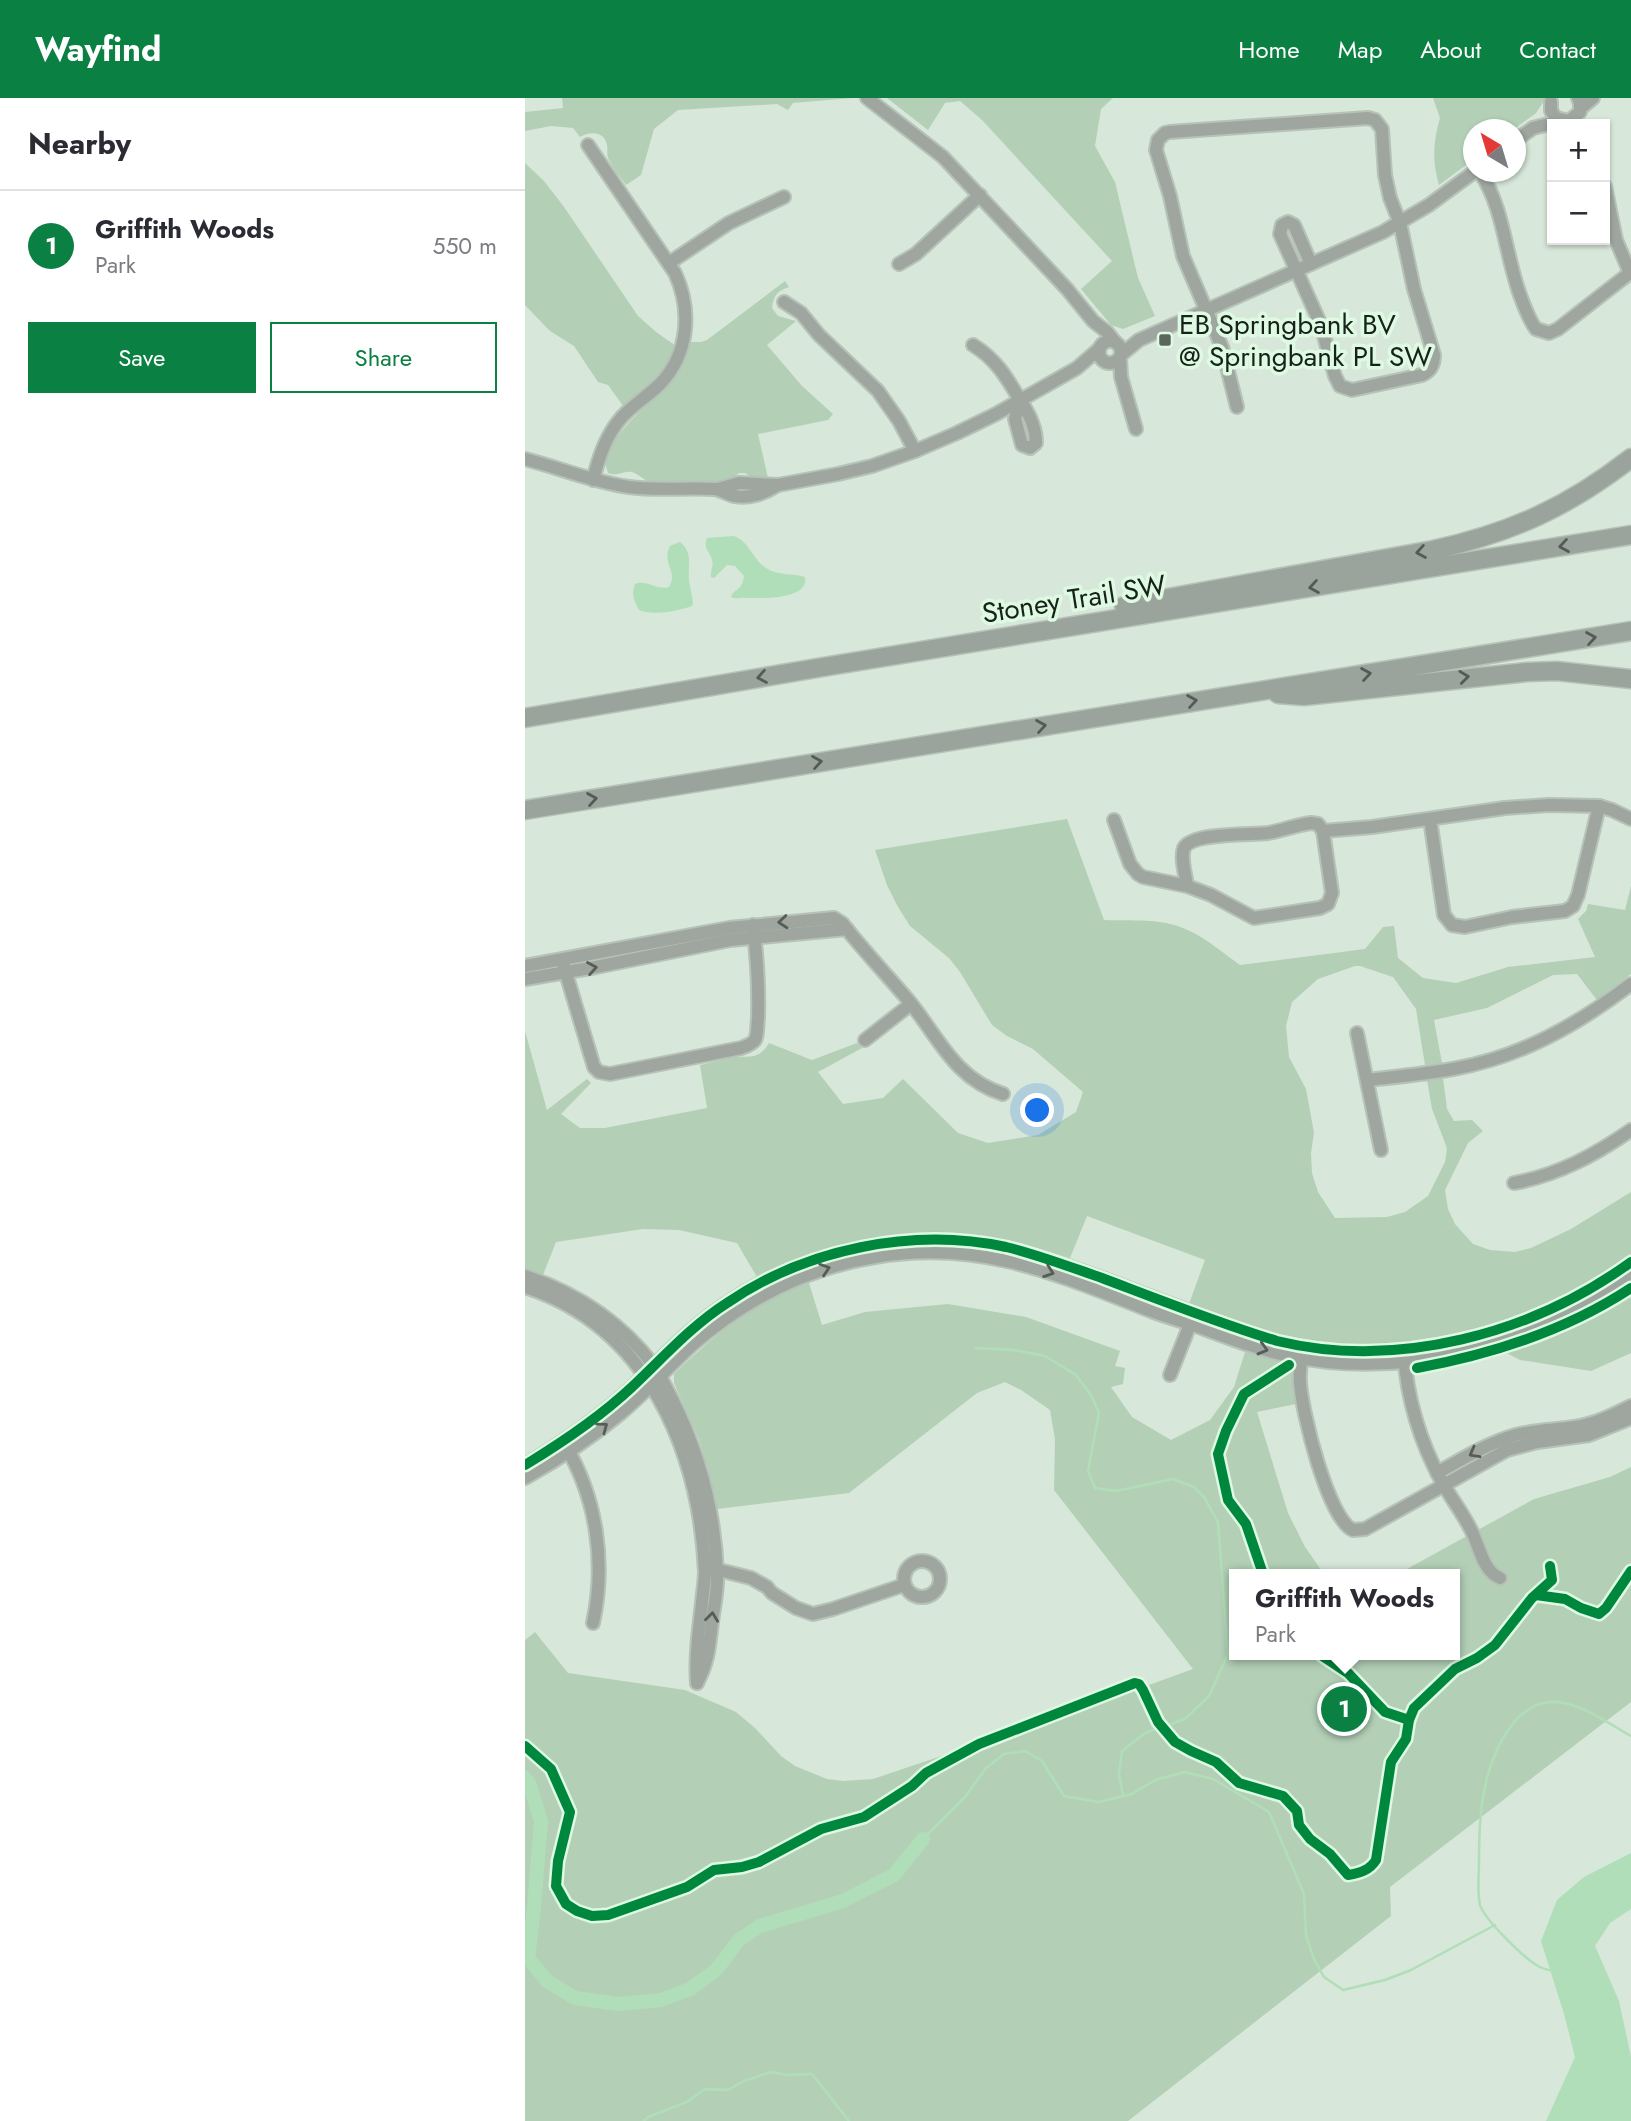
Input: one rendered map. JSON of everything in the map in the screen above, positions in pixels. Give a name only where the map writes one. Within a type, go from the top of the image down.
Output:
[{"type":"highway","points":[[829,666],[905,645],[1469,542],[1538,518],[1585,492],[1631,458]]},
{"type":"highway","name":"Stoney Trail SW","points":[[525,718],[1631,536]]},
{"type":"highway","points":[[525,810],[1631,631]]},
{"type":"highway","points":[[1250,692],[1304,696],[1527,672],[1557,671],[1631,679]]},
{"type":"street","points":[[867,98],[932,148],[980,195],[1073,295],[1093,321],[1107,332],[1119,349],[1121,377],[1136,429]]},
{"type":"street","points":[[1580,110],[1593,98]]},
{"type":"street","points":[[1552,100],[1553,115],[1559,119]]},
{"type":"street","points":[[1526,133],[1533,128],[1552,100]]},
{"type":"street","points":[[1237,407],[1228,365],[1183,256],[1156,149],[1158,140],[1165,133],[1371,119],[1383,129],[1385,175],[1390,198],[1400,223],[1414,289],[1434,355],[1434,363],[1426,373],[1352,390],[1341,386],[1335,376],[1321,326],[1280,234],[1280,228],[1285,223],[1291,223],[1296,228],[1311,264]]},
{"type":"street","points":[[1533,128],[1547,125]]},
{"type":"street","points":[[589,145],[669,263],[679,281],[686,309],[681,349],[673,367],[660,384],[623,416],[609,434],[593,480]]},
{"type":"street","points":[[1119,349],[1400,223],[1463,182]]},
{"type":"street","points":[[1483,182],[1496,203],[1523,304],[1536,329],[1549,333],[1558,329],[1631,272],[1616,240],[1610,211]]},
{"type":"street","points":[[899,264],[916,254],[980,195]]},
{"type":"street","points":[[669,263],[729,223],[784,197]]},
{"type":"street","points":[[785,302],[801,313],[819,335],[878,391],[899,421],[915,451]]},
{"type":"street","points":[[1093,321],[1100,347],[1099,354],[1121,377]]},
{"type":"street","points":[[525,459],[593,480],[637,488],[718,489],[734,496],[746,496],[767,492],[778,485],[872,466],[915,451],[957,433],[1077,368],[1108,341],[1119,349]]},
{"type":"street","points":[[973,345],[986,353],[998,366],[1020,400]]},
{"type":"street","points":[[1077,368],[1116,362],[1119,349]]},
{"type":"street","points":[[1323,831],[1527,806],[1577,804],[1599,806],[1631,819]]},
{"type":"street","points":[[1430,819],[1444,915],[1452,925],[1461,928],[1504,918],[1565,911],[1573,906],[1599,806]]},
{"type":"street","points":[[1114,820],[1130,864],[1138,874],[1211,895],[1254,918],[1323,907],[1330,901],[1332,893],[1323,831],[1318,824],[1311,823],[1266,833],[1195,840],[1186,846],[1183,852],[1187,886]]},
{"type":"street","points":[[525,979],[564,967],[660,948],[710,944],[754,931],[846,929],[911,1004],[961,1070],[978,1083],[1003,1094]]},
{"type":"street","points":[[564,967],[594,1067],[599,1072],[610,1074],[649,1067],[741,1048],[755,1040],[759,965],[754,931]]},
{"type":"street","points":[[525,966],[564,967]]},
{"type":"street","points":[[1367,1080],[1453,1069],[1519,1051],[1569,1027],[1631,984]]},
{"type":"street","points":[[865,1040],[911,1004]]},
{"type":"street","points":[[1357,1033],[1381,1150]]},
{"type":"street","points":[[1514,1183],[1558,1172],[1631,1130]]},
{"type":"street","points":[[525,1465],[613,1420],[653,1376],[708,1333],[741,1301],[802,1277],[901,1248],[965,1253],[1001,1252],[1047,1271],[1091,1281],[1193,1318],[1254,1347],[1358,1363],[1404,1355],[1543,1313],[1598,1284],[1631,1262]]},
{"type":"street","points":[[525,1276],[573,1302],[653,1376],[697,1479],[702,1528],[711,1572],[706,1666],[697,1683],[695,1662],[711,1572]]},
{"type":"street","points":[[1404,1355],[1462,1351],[1517,1335],[1571,1312],[1631,1277]]},
{"type":"street","points":[[525,1287],[573,1302]]},
{"type":"street","points":[[1170,1375],[1193,1318]]},
{"type":"street","points":[[1302,1353],[1300,1384],[1308,1431],[1323,1477],[1346,1526],[1353,1530],[1365,1529],[1483,1448],[1513,1436],[1587,1425],[1631,1406]]},
{"type":"street","points":[[1404,1355],[1413,1410],[1428,1454],[1471,1530],[1490,1572],[1500,1578]]},
{"type":"street","points":[[1440,1479],[1507,1450],[1537,1442],[1589,1435],[1631,1418]]},
{"type":"street","points":[[525,1478],[566,1446]]},
{"type":"street","points":[[566,1446],[579,1472],[591,1507],[597,1539],[600,1586],[593,1623]]},
{"type":"street","points":[[711,1572],[751,1578],[796,1608],[813,1614],[904,1585]]},
{"type":"shaded area","points":[[562,98],[852,98],[793,103],[788,110],[777,104],[678,110],[654,129],[641,175],[626,185],[609,160],[606,140],[600,135],[592,133],[580,137],[573,128],[551,126],[525,131],[525,112],[563,108]]},
{"type":"shaded area","points":[[887,98],[1113,98],[1101,109],[1095,146],[1115,182],[1138,278],[1155,316],[1123,329],[1111,325],[1081,289],[1112,261],[982,120],[960,101],[945,103],[928,130]]},
{"type":"shaded area","points":[[1433,98],[1546,98],[1536,113],[1526,120],[1463,119],[1463,167],[1439,185],[1434,152],[1440,118]]},
{"type":"shaded area","points":[[525,163],[544,181],[564,207],[638,316],[676,346],[667,366],[624,407],[608,385],[598,382],[574,346],[550,331],[525,305]]},
{"type":"shaded area","points":[[785,281],[789,287],[777,294],[772,308],[778,316],[796,321],[767,345],[802,386],[833,414],[828,420],[758,434],[768,478],[756,480],[745,473],[739,473],[727,482],[655,483],[632,472],[608,473],[605,463],[613,444],[636,415],[673,378],[683,362],[690,342],[707,340]]},
{"type":"shaded area","points":[[733,536],[743,541],[766,568],[805,577],[804,585],[800,590],[783,596],[731,597],[742,585],[744,576],[735,566],[727,565],[714,578],[711,577],[712,562],[706,545],[707,538]]},
{"type":"shaded area","points":[[680,542],[688,554],[692,606],[658,613],[639,610],[633,591],[635,584],[669,587],[672,576],[668,552],[670,546]]},
{"type":"shaded area","points":[[1067,819],[1104,920],[1176,925],[1200,936],[1240,965],[1365,949],[1383,927],[1394,926],[1398,958],[1423,978],[1456,983],[1508,967],[1595,957],[1578,919],[1586,911],[1588,904],[1625,910],[1631,886],[1631,974],[1597,1000],[1577,974],[1553,975],[1487,1008],[1434,1020],[1442,1063],[1425,1065],[1416,1009],[1393,977],[1360,966],[1318,979],[1292,1002],[1286,1026],[1289,1057],[1306,1089],[1314,1133],[1312,1173],[1318,1192],[1335,1218],[1387,1217],[1405,1212],[1428,1196],[1445,1162],[1447,1148],[1432,1109],[1427,1080],[1443,1078],[1447,1109],[1454,1121],[1472,1120],[1483,1131],[1468,1143],[1445,1190],[1448,1209],[1455,1224],[1473,1244],[1490,1250],[1515,1252],[1531,1248],[1571,1229],[1631,1192],[1631,1254],[1559,1297],[1479,1328],[1395,1344],[1352,1345],[1311,1341],[1280,1334],[1189,1304],[1205,1260],[1087,1216],[1070,1258],[1031,1247],[992,1241],[933,1235],[901,1236],[837,1247],[796,1260],[757,1277],[737,1243],[679,1230],[643,1229],[556,1242],[543,1275],[525,1269],[525,1031],[547,1110],[587,1079],[591,1083],[561,1114],[580,1128],[605,1128],[707,1108],[700,1065],[735,1057],[751,1057],[760,1053],[769,1043],[812,1060],[857,1043],[862,1048],[818,1072],[843,1104],[883,1098],[903,1079],[958,1133],[988,1143],[1038,1135],[1076,1112],[1083,1092],[1033,1049],[992,1025],[949,958],[910,926],[887,885],[875,850]]},
{"type":"shaded area","points":[[809,1283],[822,1325],[865,1312],[948,1304],[1026,1317],[1120,1351],[1115,1366],[1125,1368],[1123,1384],[1111,1387],[1132,1417],[1171,1440],[1210,1420],[1234,1387],[1245,1352],[1294,1364],[1301,1403],[1257,1412],[1288,1513],[1305,1547],[1320,1569],[1229,1569],[1229,1660],[1460,1660],[1460,1569],[1407,1569],[1534,1499],[1610,1477],[1631,1467],[1631,1702],[1390,1887],[1391,1916],[1128,2121],[525,2121],[525,1640],[535,1632],[568,1673],[685,1690],[736,1712],[795,1766],[827,1779],[843,1781],[873,1779],[968,1747],[1138,1679],[1149,1685],[1193,1669],[1054,1490],[1055,1439],[1050,1410],[1005,1382],[977,1393],[849,1493],[717,1509],[699,1440],[674,1383],[674,1374],[736,1321],[789,1291]]},
{"type":"shaded area","points":[[1631,1284],[1631,1353],[1591,1371],[1520,1360],[1495,1347],[1553,1327],[1581,1314]]},
{"type":"shaded area","points":[[1631,1853],[1631,1909],[1610,1923],[1595,1946],[1619,2001],[1631,2057],[1631,2121],[1546,2121],[1575,2057],[1541,1941],[1557,1900],[1584,1877]]},
{"type":"waterway","points":[[975,1348],[1014,1350],[1045,1356],[1076,1375],[1091,1395],[1099,1413],[1088,1471],[1095,1488],[1116,1491],[1173,1479],[1194,1487],[1204,1497],[1218,1522],[1228,1654],[1209,1696],[1185,1719],[1168,1725]]},
{"type":"waterway","points":[[1553,1971],[1540,1967],[1524,1955],[1497,1929],[1480,1905],[1480,1822],[1490,1767],[1505,1735],[1515,1721],[1542,1703],[1558,1702],[1577,1707],[1631,1736]]},
{"type":"waterway","points":[[1123,1796],[1119,1775],[1122,1751],[1145,1733],[1156,1729]]},
{"type":"waterway","points":[[923,1839],[965,1797],[986,1768],[1004,1754],[1025,1751],[1042,1761],[1064,1796],[1098,1802],[1132,1794],[1155,1780],[1185,1772],[1213,1779],[1269,1812],[1304,1894],[1306,1935],[1314,1959],[1324,1977],[1343,1990],[1385,1980],[1411,1970],[1495,1925]]},
{"type":"waterway","points":[[525,1778],[541,1821],[528,1958],[547,1981],[575,1998],[618,2004],[661,2000],[690,1989],[716,1970],[739,1940],[760,1926],[843,1901],[894,1875],[923,1839]]},
{"type":"waterway","points":[[644,2121],[687,2102],[705,2089],[728,2090],[744,2081],[771,2072],[786,2075],[812,2074],[849,2121]]},
{"type":"cycle path","points":[[525,1465],[607,1409],[689,1332],[727,1303],[758,1284],[791,1269],[825,1256],[861,1247],[934,1240],[970,1241],[1006,1247],[1066,1265],[1277,1341],[1323,1349],[1369,1351],[1416,1348],[1507,1326],[1551,1309],[1631,1262]]},
{"type":"cycle path","points":[[1417,1368],[1473,1356],[1555,1329],[1631,1288]]},
{"type":"cycle path","points":[[1261,1569],[1246,1524],[1228,1500],[1218,1454],[1244,1394],[1289,1365]]},
{"type":"cycle path","points":[[525,1746],[551,1769],[570,1812],[558,1861],[556,1886],[566,1904],[592,1916],[608,1915],[687,1887],[714,1870],[759,1862],[821,1829],[864,1817],[912,1786],[926,1773],[979,1744],[1135,1683],[1143,1690],[1158,1722],[1175,1742],[1216,1762],[1239,1783],[1283,1796],[1297,1811],[1299,1825],[1310,1839],[1330,1854],[1348,1875],[1364,1870],[1376,1860],[1391,1762],[1406,1739],[1414,1708],[1455,1669],[1495,1645],[1532,1598],[1552,1580],[1550,1566]]},
{"type":"cycle path","points":[[1536,1595],[1565,1599],[1599,1614],[1631,1571]]},
{"type":"cycle path","points":[[1328,1660],[1348,1673],[1385,1712],[1409,1720]]},
{"type":"place","name":"EB Springbank BV @ Springbank PL SW","points":[[1165,340]]},
{"type":"place","name":"Griffith Woods","points":[[1344,1709]]}]
